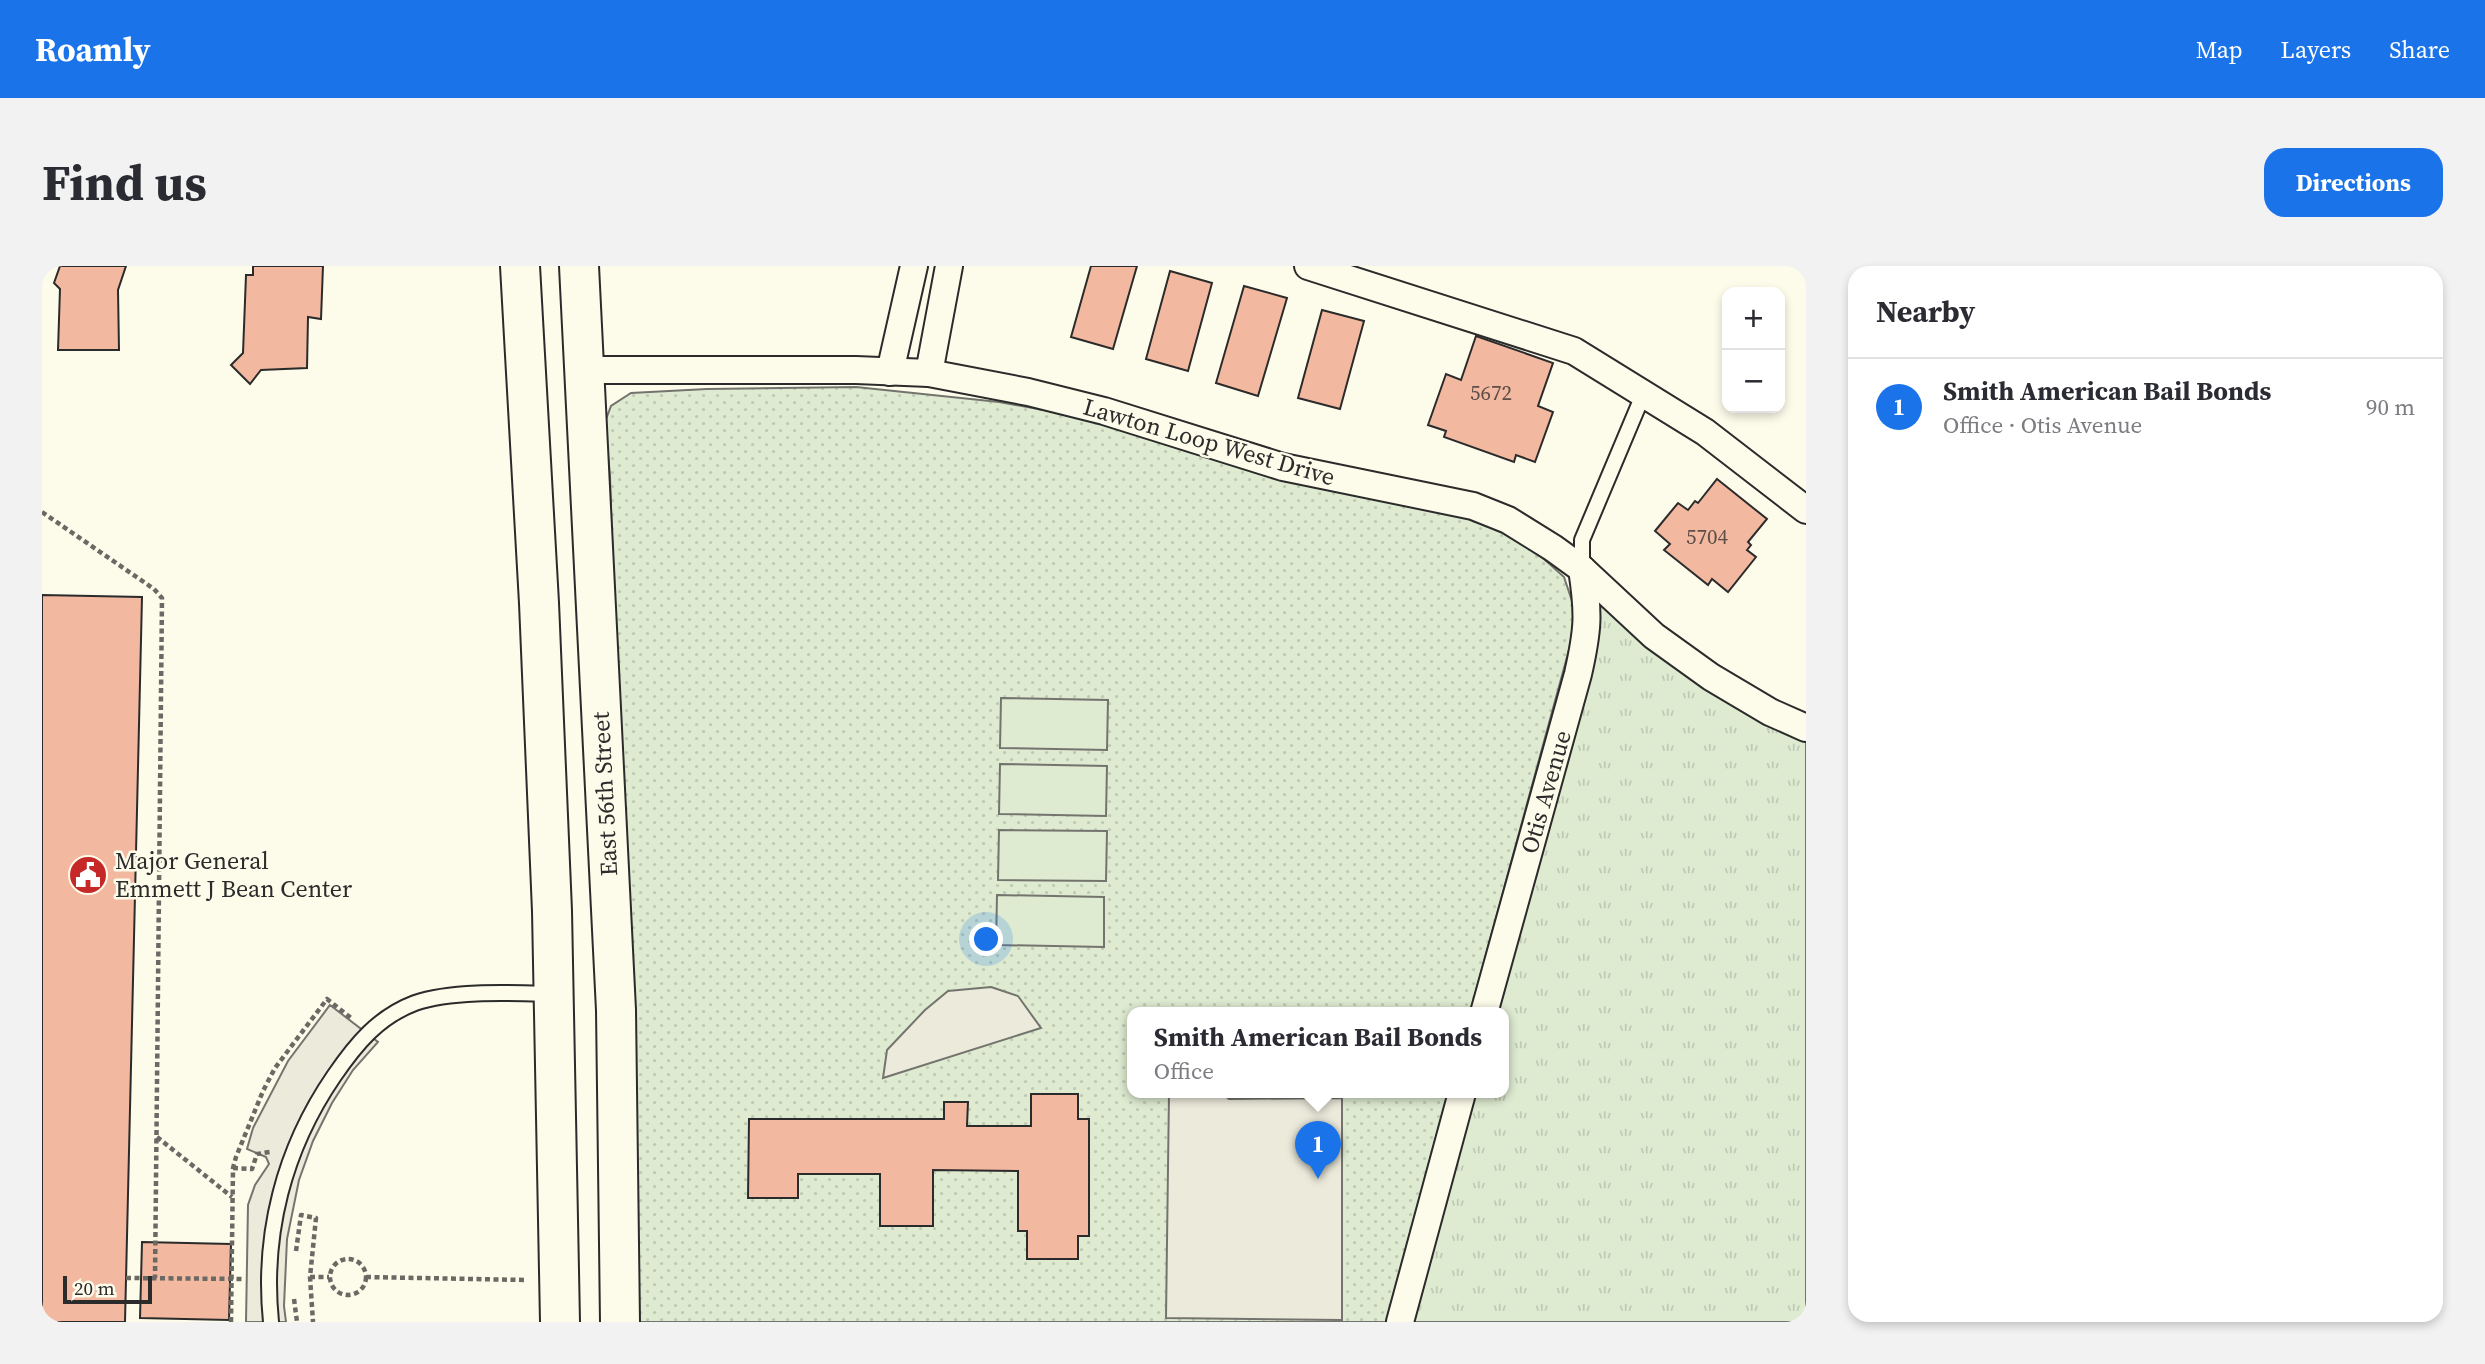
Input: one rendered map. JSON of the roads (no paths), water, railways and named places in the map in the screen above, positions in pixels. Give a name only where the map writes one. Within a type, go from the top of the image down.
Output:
[{"type":"main road","points":[[520,266],[547,763],[560,1322]]},
{"type":"main road","name":"East 56th Street","points":[[579,266],[616,1010],[620,1322]]},
{"type":"street","points":[[890,372],[914,266]]},
{"type":"street","points":[[929,373],[948,266]]},
{"type":"street","points":[[1308,266],[1574,351],[1705,432],[1806,510]]},
{"type":"street","name":"Lawton Loop West Drive","points":[[584,372],[929,373],[1028,392],[1104,411],[1283,467],[1472,506],[1520,526],[1582,569],[1654,636],[1711,677],[1770,712],[1806,728]]},
{"type":"street","name":"Otis Avenue","points":[[1486,1007],[1588,633],[1588,607],[1582,569]]},
{"type":"street","points":[[1400,1322],[1461,1098]]},
{"type":"lane","points":[[1582,569],[1582,540],[1643,395]]},
{"type":"lane","points":[[271,1322],[267,1273],[281,1188],[293,1148],[320,1097],[350,1052],[383,1018],[417,1002],[504,993],[554,994]]},
{"type":"place","name":"Major General Emmett J Bean Center","points":[[88,875]]},
{"type":"place","name":"Smith American Bail Bonds","points":[[1318,1179]]}]
